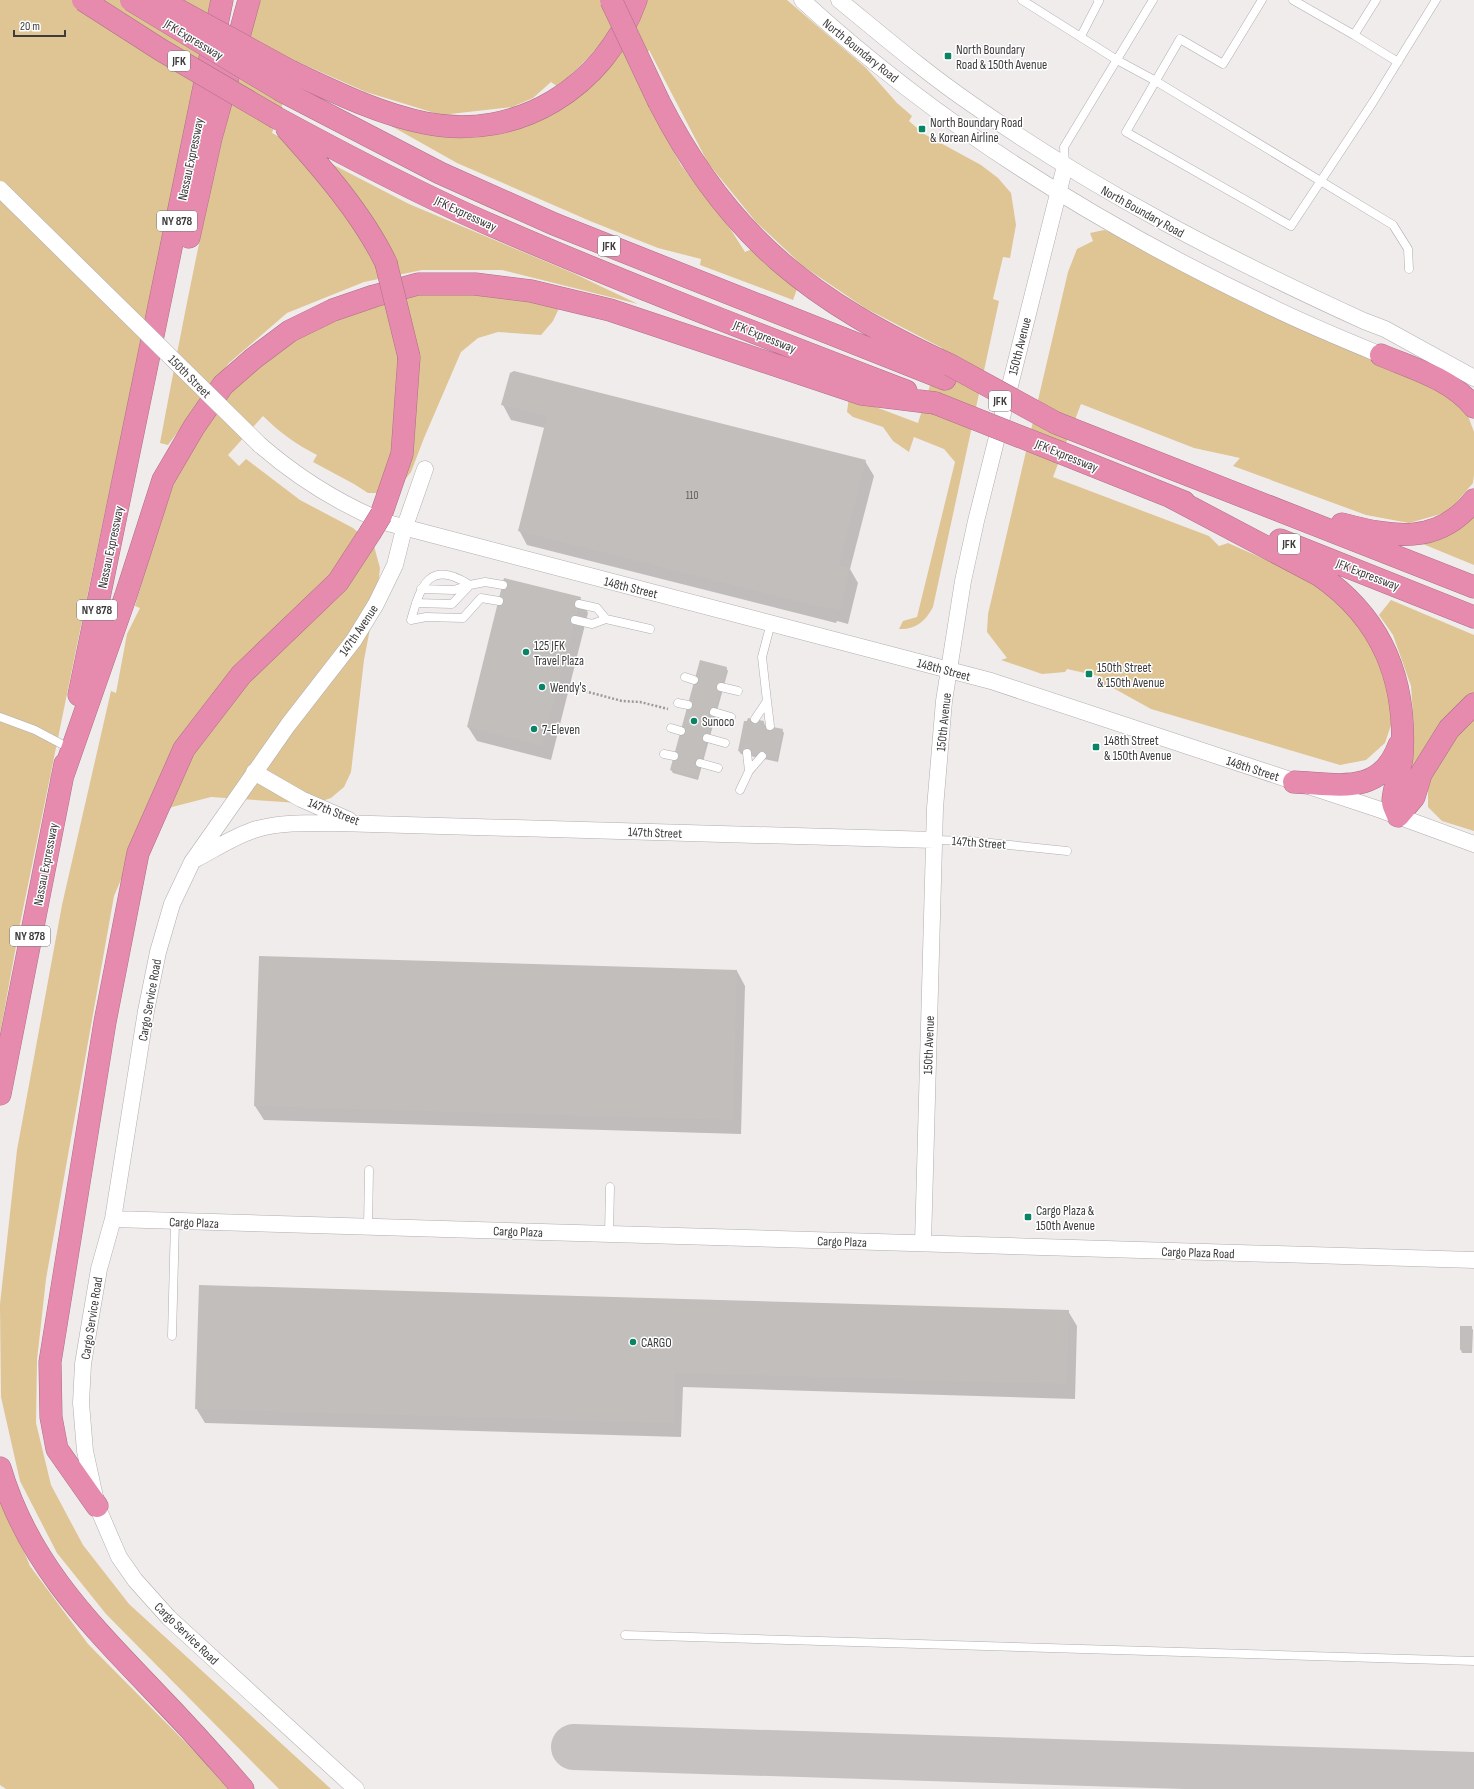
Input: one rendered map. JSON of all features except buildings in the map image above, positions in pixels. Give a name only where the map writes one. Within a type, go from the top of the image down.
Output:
[{"type":"highway","name":"JFK Expressway","points":[[83,0],[161,50],[276,118],[377,171],[492,225],[630,282],[1474,617]]},
{"type":"highway","name":"JFK Expressway","points":[[131,0],[282,92],[433,170],[547,221],[947,372],[1062,426],[1474,587]]},
{"type":"highway","points":[[160,0],[292,72],[352,99],[409,120],[442,126],[474,126],[491,124],[528,114],[562,96],[593,72],[616,43],[636,0]]},
{"type":"highway","name":"Nassau Expressway","points":[[0,1094],[62,778],[222,0]]},
{"type":"highway","points":[[131,442],[189,236],[213,131],[249,0]]},
{"type":"highway","points":[[611,0],[659,102],[681,144],[708,185],[741,224],[772,256],[808,286],[851,314],[902,342],[947,372]]},
{"type":"highway","points":[[98,1506],[57,1449],[51,1416],[50,1362],[105,1022],[138,853],[184,749],[241,675],[338,582],[382,515],[402,454],[409,357],[386,263],[374,238],[311,156],[276,118]]},
{"type":"highway","points":[[62,778],[126,596],[164,480],[194,426],[223,385],[254,358],[290,331],[333,310],[374,296],[418,284],[475,284],[530,291],[610,310],[862,394],[935,403]]},
{"type":"highway","points":[[1381,355],[1445,383],[1461,394],[1474,407]]},
{"type":"highway","points":[[1171,497],[1308,568],[1331,583],[1346,596],[1371,625],[1391,664],[1401,701],[1403,729],[1401,762],[1393,801],[1398,816]]},
{"type":"highway","points":[[1252,501],[1371,531],[1409,535],[1431,532],[1454,521],[1474,500]]},
{"type":"highway","points":[[1398,816],[1414,797],[1422,774],[1449,729],[1474,704]]},
{"type":"highway","points":[[1294,782],[1346,785],[1365,783],[1380,775],[1392,762],[1403,729]]},
{"type":"highway","points":[[0,1468],[9,1495],[30,1542],[61,1588],[110,1644],[203,1742],[243,1789]]},
{"type":"highway","points":[[203,1742],[254,1789]]},
{"type":"street","name":"North Boundary Road","points":[[802,0],[859,49],[930,105],[1092,213],[1226,285],[1298,319],[1381,355]]},
{"type":"street","name":"North Boundary Road","points":[[839,0],[949,88],[1102,189],[1235,260],[1344,312],[1385,329],[1474,378]]},
{"type":"street","name":"150th Avenue","points":[[923,1243],[934,840],[940,739],[949,670],[976,521],[1065,166]]},
{"type":"street","name":"150th Street","points":[[0,189],[260,446],[303,480],[332,497],[364,514],[404,529]]},
{"type":"street","name":"147th Avenue","points":[[254,772],[292,719],[354,640],[376,604],[395,565],[404,529],[425,469]]},
{"type":"street","name":"148th Street","points":[[404,529],[991,681],[1398,816],[1474,844]]},
{"type":"street","name":"147th Street","points":[[254,772],[301,799],[358,823],[934,840]]},
{"type":"street","name":"Cargo Service Road","points":[[254,772],[192,862],[172,904],[158,952],[146,1011],[113,1219],[99,1269],[83,1364],[81,1403],[85,1451],[98,1506],[119,1557],[151,1599],[179,1627],[356,1789]]},
{"type":"street","points":[[192,862],[227,842],[256,829],[293,824],[358,823]]},
{"type":"street","name":"Cargo Plaza","points":[[113,1219],[923,1243]]},
{"type":"street","name":"Cargo Plaza Road","points":[[923,1243],[1474,1260]]},
{"type":"lane","points":[[1022,0],[1117,60],[1154,80],[1393,225],[1408,249],[1409,269]]},
{"type":"lane","points":[[1081,36],[1099,1],[1098,0]]},
{"type":"lane","points":[[1065,166],[1064,147],[1153,0]]},
{"type":"lane","points":[[1262,0],[1223,64],[1180,39],[1154,80],[1126,132],[1291,226],[1398,62],[1436,0]]},
{"type":"lane","points":[[1293,0],[1398,62]]},
{"type":"lane","points":[[1354,35],[1376,0]]},
{"type":"lane","points":[[470,585],[455,576],[437,575],[429,578],[421,589],[412,620],[426,617],[463,618],[481,598],[499,601]]},
{"type":"lane","points":[[421,589],[454,590],[485,582],[503,585]]},
{"type":"lane","points":[[416,603],[452,604],[470,585]]},
{"type":"lane","points":[[579,604],[597,608],[606,619]]},
{"type":"lane","points":[[575,620],[592,624],[606,619],[650,629]]},
{"type":"lane","points":[[770,726],[762,657],[771,623]]},
{"type":"lane","points":[[685,677],[694,680]]},
{"type":"lane","points":[[721,686],[738,691]]},
{"type":"lane","points":[[755,719],[767,701]]},
{"type":"lane","points":[[678,703],[688,705]]},
{"type":"lane","points":[[714,712],[731,717]]},
{"type":"lane","points":[[0,717],[35,730],[69,748]]},
{"type":"lane","points":[[671,728],[680,731]]},
{"type":"lane","points":[[707,738],[725,742]]},
{"type":"lane","points":[[747,753],[749,771]]},
{"type":"lane","points":[[664,754],[674,756]]},
{"type":"lane","points":[[740,790],[749,771],[762,756]]},
{"type":"lane","points":[[700,763],[718,768]]},
{"type":"lane","name":"147th Street","points":[[934,840],[978,842],[1067,851]]},
{"type":"lane","points":[[368,1227],[369,1170]]},
{"type":"lane","points":[[609,1234],[610,1187]]},
{"type":"lane","points":[[172,1336],[175,1221]]},
{"type":"lane","points":[[625,1635],[1474,1661]]},
{"type":"path","points":[[558,684],[622,702],[640,702],[669,709]]},
{"type":"shaded area","points":[[0,0],[213,0],[78,640],[20,924],[0,1034]]},
{"type":"shaded area","points":[[260,0],[622,0],[606,38],[581,65],[558,87],[551,82],[533,98],[512,107],[441,115],[366,92],[298,62],[272,133],[409,204],[573,273],[638,304],[502,270],[422,270],[364,282],[287,313],[229,363],[168,445],[160,443],[192,276],[216,165],[244,55]]},
{"type":"shaded area","points":[[643,0],[787,0],[866,68],[897,103],[912,116],[909,121],[924,134],[981,165],[998,178],[1011,193],[1016,225],[1010,258],[1003,257],[993,299],[999,301],[933,607],[927,617],[915,626],[899,629],[903,621],[917,617],[955,462],[944,449],[914,437],[909,452],[893,441],[883,427],[853,417],[847,412],[849,397],[918,423],[942,348],[865,308],[803,266],[756,222],[708,163],[649,50],[636,77],[647,102],[681,165],[731,230],[745,252],[752,249],[797,289],[793,300],[700,265],[701,259],[658,248],[590,221],[457,163],[386,123],[537,119]]},
{"type":"shaded area","points":[[1104,230],[1126,238],[1448,391],[1468,416],[1474,432],[1473,483],[1448,512],[1409,523],[1366,515],[1233,466],[1240,458],[1194,448],[1081,404],[1053,477],[1209,536],[1219,546],[1228,543],[1314,581],[1345,606],[1375,649],[1389,688],[1393,719],[1385,743],[1366,760],[1340,765],[1151,709],[1115,689],[1099,683],[1103,677],[1067,669],[1065,672],[1042,674],[1001,660],[1007,658],[987,632],[988,614],[1068,272],[1077,249],[1093,241],[1090,233]]},
{"type":"shaded area","points":[[436,288],[560,306],[553,321],[541,335],[498,332],[478,338],[461,352],[411,472],[399,487],[384,493],[368,493],[313,462],[317,455],[288,438],[263,416],[228,455],[239,466],[246,459],[300,500],[353,528],[374,546],[380,568],[378,587],[364,660],[351,772],[344,787],[331,798],[313,804],[211,797],[172,807],[140,835],[114,896],[46,1279],[37,1360],[36,1423],[51,1485],[83,1545],[129,1604],[331,1789],[279,1789],[106,1614],[57,1553],[20,1481],[1,1397],[0,1304],[17,1150],[62,905],[111,691],[116,693],[127,634],[140,608],[135,606],[157,532],[179,469],[200,434],[238,384],[282,343],[334,315]]},
{"type":"shaded area","points":[[1474,517],[1474,565],[1418,542],[1442,537]]},
{"type":"shaded area","points":[[1391,600],[1474,635],[1474,695],[1407,781],[1414,728],[1411,686],[1393,635],[1379,615]]},
{"type":"shaded area","points":[[1474,716],[1474,831],[1442,821],[1428,807],[1428,785],[1444,753]]},
{"type":"shaded area","points":[[0,1493],[30,1566],[88,1644],[198,1755],[228,1789],[6,1789],[0,1785]]},
{"type":"taxiway","points":[[574,1747],[1474,1775]]},
{"type":"place","name":"North Boundary Road & 150th Avenue","points":[[948,56]]},
{"type":"place","name":"North Boundary Road & Korean Airline","points":[[922,129]]},
{"type":"place","name":"125 JFK Travel Plaza","points":[[526,652]]},
{"type":"place","name":"150th Street & 150th Avenue","points":[[1089,674]]},
{"type":"place","name":"Wendy's","points":[[542,687]]},
{"type":"place","name":"Sunoco","points":[[694,721]]},
{"type":"place","name":"7-Eleven","points":[[534,729]]},
{"type":"place","name":"148th Street & 150th Avenue","points":[[1096,747]]},
{"type":"place","name":"Cargo Plaza & 150th Avenue","points":[[1028,1217]]},
{"type":"place","name":"CARGO","points":[[633,1342]]}]
